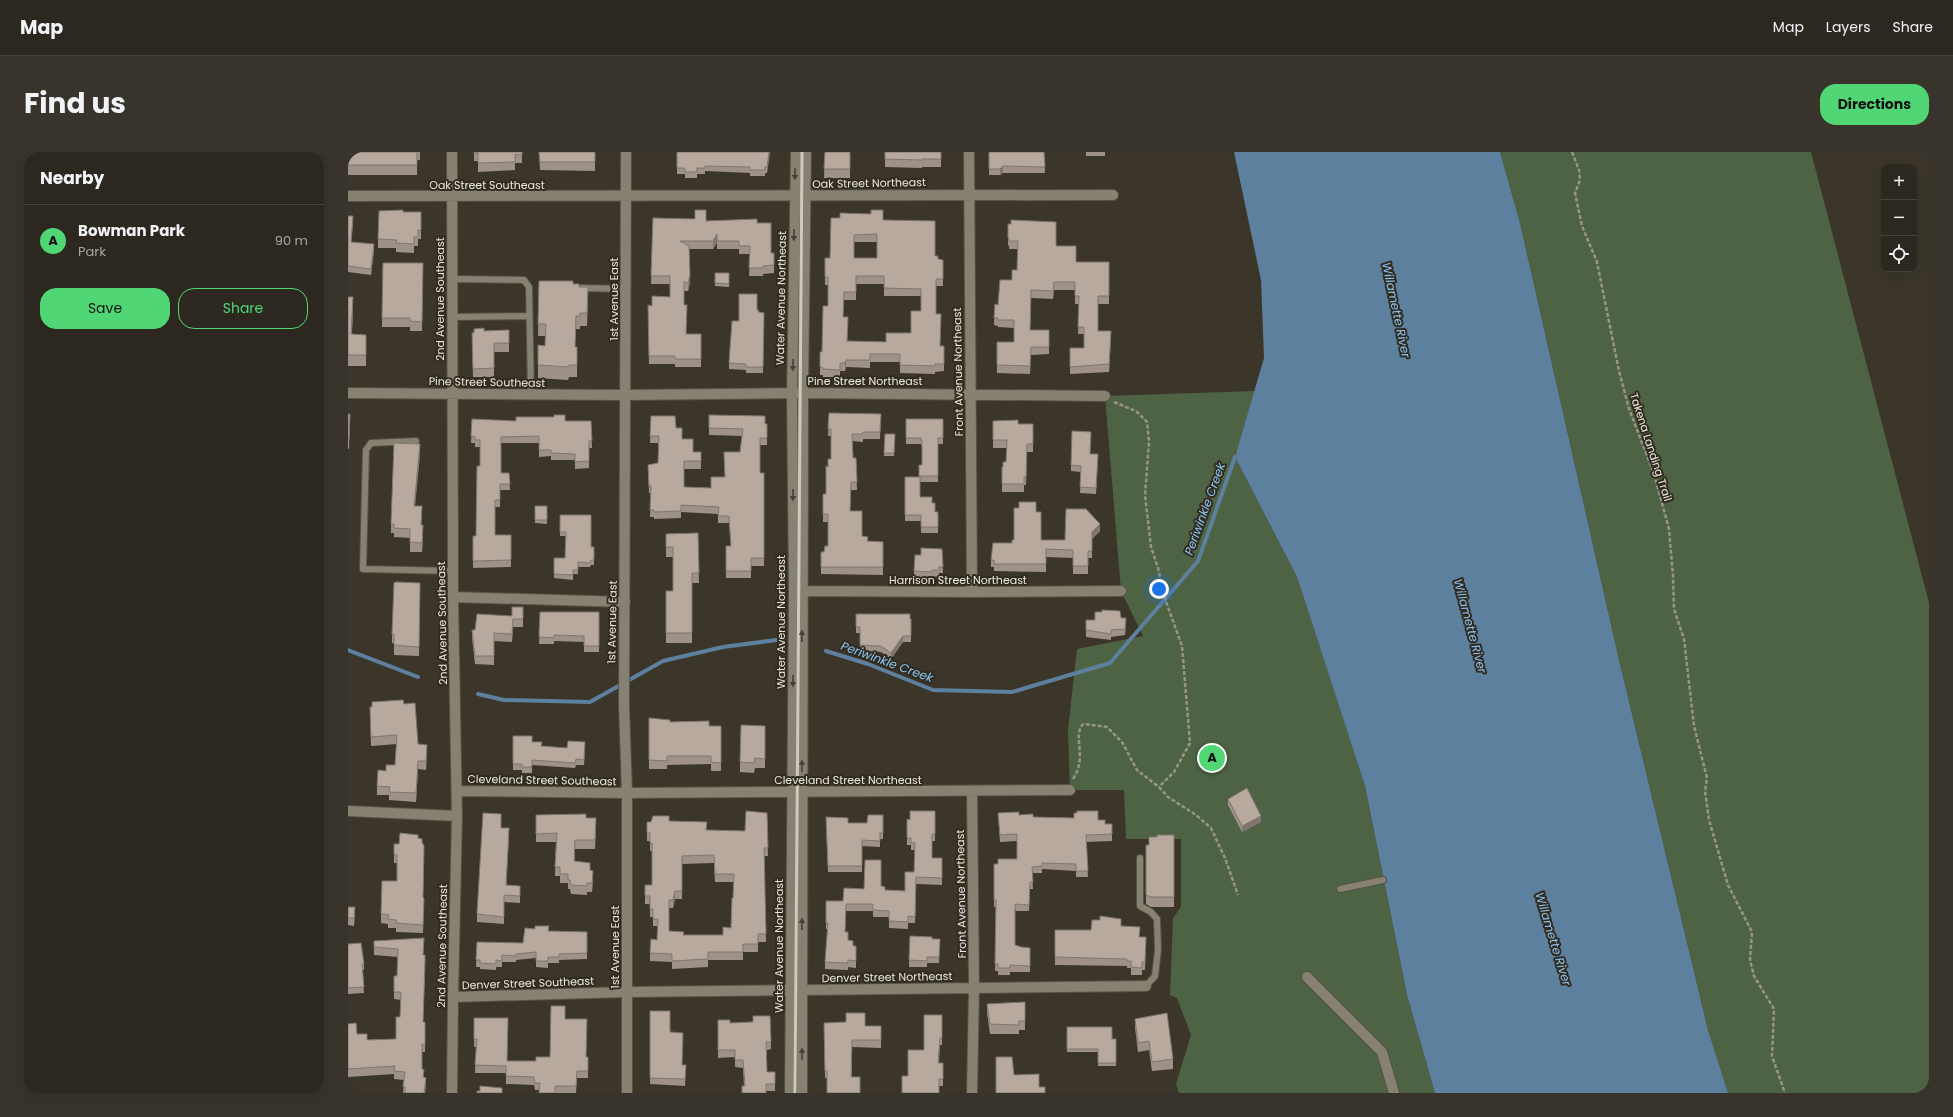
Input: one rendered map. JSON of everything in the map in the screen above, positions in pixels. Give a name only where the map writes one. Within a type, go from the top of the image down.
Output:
[{"type":"street","name":"2nd Avenue Southeast","points":[[452,152],[452,596],[457,791],[452,997],[452,1093]]},
{"type":"street","name":"1st Avenue East","points":[[626,152],[624,705],[627,793],[627,1093]]},
{"type":"street","name":"Water Avenue Northeast","points":[[796,152],[792,394],[798,591]]},
{"type":"street","name":"Water Avenue Northeast","points":[[790,1093],[791,990],[797,792],[798,591],[803,393],[806,152]]},
{"type":"street","name":"Front Avenue Northeast","points":[[969,152],[968,195],[972,592]]},
{"type":"street","name":"Oak Street Northeast","points":[[626,196],[1112,195]]},
{"type":"street","name":"Oak Street Southeast","points":[[348,196],[626,196]]},
{"type":"street","name":"Pine Street Southeast","points":[[348,393],[626,395]]},
{"type":"street","name":"Pine Street Northeast","points":[[626,395],[803,393],[1105,396]]},
{"type":"street","name":"Harrison Street Northeast","points":[[798,591],[1121,591]]},
{"type":"street","points":[[452,596],[625,602]]},
{"type":"street","name":"Cleveland Street Northeast","points":[[627,793],[1070,790]]},
{"type":"street","name":"Cleveland Street Southeast","points":[[457,791],[627,793]]},
{"type":"street","name":"Front Avenue Northeast","points":[[972,791],[974,988],[972,1093]]},
{"type":"street","name":"Water Avenue Northeast","points":[[797,792],[802,990],[802,1093]]},
{"type":"street","points":[[348,811],[457,816]]},
{"type":"street","points":[[1307,977],[1382,1052],[1394,1093]]},
{"type":"street","name":"Denver Street Northeast","points":[[627,992],[1146,986]]},
{"type":"street","name":"Denver Street Southeast","points":[[452,997],[627,992]]},
{"type":"lane","points":[[452,279],[524,280],[529,287],[531,394]]},
{"type":"lane","points":[[529,287],[536,287]]},
{"type":"lane","points":[[574,288],[626,290]]},
{"type":"lane","points":[[452,317],[529,316]]},
{"type":"lane","points":[[416,441],[371,443],[366,450],[363,569],[452,571]]},
{"type":"lane","points":[[1140,858],[1140,906],[1151,912],[1157,919],[1158,950],[1156,970],[1155,976],[1146,986]]},
{"type":"lane","points":[[1340,889],[1383,880]]},
{"type":"path","name":"Takena Landing Trail","points":[[1572,152],[1579,170],[1580,180],[1575,193],[1582,226],[1597,262],[1619,371],[1629,409],[1654,474],[1669,529],[1674,576],[1674,609],[1684,639],[1694,726],[1707,778],[1705,791],[1710,820],[1728,885],[1752,932],[1750,960],[1754,976],[1774,1009],[1772,1056],[1785,1093]]},
{"type":"path","points":[[1105,396],[1122,406],[1136,411],[1147,422],[1149,442],[1145,495],[1151,548],[1158,568],[1164,596],[1182,646],[1190,743],[1174,772],[1159,787]]},
{"type":"path","points":[[1070,790],[1072,780],[1080,766],[1081,757],[1078,735],[1083,724],[1095,724],[1107,728],[1122,742],[1137,770],[1159,787],[1168,798],[1196,815],[1211,828],[1225,858],[1238,895]]},
{"type":"green space","points":[[1500,152],[1811,152],[1929,603],[1929,1093],[1728,1093],[1708,1030],[1619,660],[1520,223]]},
{"type":"green space","points":[[1255,391],[1235,457],[1297,577],[1365,786],[1407,995],[1435,1093],[1179,1093],[1176,1084],[1191,1035],[1177,998],[1170,995],[1173,918],[1181,907],[1181,839],[1126,839],[1124,790],[1070,790],[1068,730],[1077,649],[1143,636],[1121,591],[1105,396]]},
{"type":"water","name":"Willamette River","points":[[1234,152],[1500,152],[1520,223],[1619,660],[1708,1030],[1728,1093],[1435,1093],[1407,995],[1365,786],[1297,577],[1235,457],[1264,358],[1261,280]]},
{"type":"building","points":[[348,152],[417,152],[417,165],[348,165]]},
{"type":"building","points":[[474,152],[522,152],[522,155],[515,154],[515,162],[478,163],[478,153]]},
{"type":"building","points":[[539,152],[595,152],[595,162],[540,162]]},
{"type":"building","points":[[677,152],[769,152],[767,167],[765,167],[765,170],[750,170],[750,167],[705,166],[705,168],[697,168],[697,172],[685,172],[685,168],[677,168]]},
{"type":"building","points":[[825,152],[850,152],[850,169],[824,169]]},
{"type":"building","points":[[885,152],[941,152],[941,159],[885,159]]},
{"type":"building","points":[[989,152],[1044,152],[1045,167],[1003,166],[1000,169],[989,169]]},
{"type":"building","points":[[403,210],[403,212],[421,212],[421,230],[418,230],[418,237],[414,237],[414,244],[396,243],[397,240],[378,239],[379,211]]},
{"type":"building","points":[[695,210],[706,210],[706,221],[757,219],[757,223],[771,223],[771,253],[774,253],[774,265],[763,266],[763,268],[749,268],[750,246],[739,246],[739,241],[717,241],[717,234],[713,241],[680,241],[689,246],[690,275],[688,283],[684,282],[684,305],[687,305],[686,334],[701,334],[701,359],[675,359],[675,356],[649,356],[648,305],[652,306],[652,296],[670,297],[670,276],[651,276],[653,218],[695,219]]},
{"type":"building","points":[[871,210],[883,210],[883,220],[935,221],[935,256],[938,256],[938,259],[943,260],[943,279],[936,279],[936,314],[941,314],[940,346],[944,346],[944,364],[935,364],[935,366],[900,365],[900,354],[870,354],[870,360],[846,360],[845,363],[840,363],[840,370],[823,369],[820,367],[820,352],[822,352],[823,306],[828,306],[828,277],[825,277],[825,258],[830,258],[831,218],[840,218],[840,213],[871,214]],"holes":[[[877,234],[877,258],[854,258],[854,235]],[[856,276],[884,276],[884,288],[921,289],[921,311],[911,311],[911,333],[886,333],[886,342],[847,341],[848,317],[843,317],[844,292],[856,292]]]},
{"type":"building","points":[[348,216],[353,216],[351,242],[374,244],[371,269],[348,266]]},
{"type":"building","points":[[1011,220],[1056,222],[1056,246],[1076,246],[1076,262],[1109,262],[1109,296],[1098,296],[1098,331],[1111,331],[1109,364],[1070,367],[1070,348],[1084,348],[1084,327],[1078,327],[1079,296],[1075,296],[1075,282],[1054,282],[1053,291],[1031,290],[1030,330],[1049,330],[1049,347],[1031,347],[1030,366],[997,365],[997,342],[1014,342],[1014,320],[998,320],[998,318],[994,318],[995,304],[998,305],[1000,280],[1012,280],[1012,270],[1017,270],[1018,241],[1009,241],[1008,238],[1008,224],[1011,224]]},
{"type":"building","points":[[383,263],[423,263],[422,322],[410,321],[410,318],[382,318]]},
{"type":"building","points":[[715,273],[729,273],[729,284],[715,283]]},
{"type":"building","points":[[539,281],[573,281],[573,284],[579,284],[579,287],[588,287],[587,313],[580,313],[580,316],[576,316],[575,347],[577,347],[577,365],[569,365],[568,367],[538,365],[538,345],[545,346],[546,324],[538,324]]},
{"type":"building","points":[[739,294],[757,294],[757,310],[759,310],[758,312],[764,313],[763,367],[746,367],[746,364],[729,363],[732,321],[739,321]]},
{"type":"building","points":[[348,297],[353,297],[351,334],[366,335],[366,355],[348,355]]},
{"type":"building","points":[[484,328],[484,331],[509,330],[509,343],[494,343],[494,368],[473,369],[472,333],[474,333],[474,329]]},
{"type":"building","points":[[829,413],[881,414],[880,432],[863,432],[863,434],[852,434],[853,458],[856,458],[857,482],[851,482],[850,511],[862,511],[862,536],[868,537],[867,541],[883,542],[883,567],[821,567],[821,552],[824,552],[825,546],[828,546],[828,514],[823,514],[823,494],[826,494],[826,466],[828,467],[828,459],[831,459],[831,429],[828,429]]},
{"type":"building","points":[[348,414],[350,414],[349,440],[348,440]]},
{"type":"building","points":[[554,415],[565,415],[565,421],[591,421],[592,441],[589,441],[589,461],[575,462],[575,454],[551,453],[551,450],[539,450],[539,436],[501,437],[501,473],[509,473],[510,484],[500,484],[500,500],[495,500],[495,535],[511,535],[511,560],[473,561],[473,536],[476,536],[477,466],[480,466],[480,440],[475,440],[475,437],[471,436],[472,419],[516,421],[516,417],[554,417]]},
{"type":"building","points":[[709,415],[765,416],[765,424],[767,424],[767,438],[760,438],[760,473],[764,473],[764,558],[751,558],[751,571],[726,571],[726,546],[731,546],[729,516],[718,516],[719,507],[681,505],[681,511],[654,512],[654,510],[650,510],[651,486],[649,486],[648,465],[658,463],[659,436],[650,436],[651,416],[675,416],[676,428],[682,428],[682,439],[693,439],[693,452],[701,452],[701,461],[684,461],[684,487],[711,488],[711,477],[725,477],[724,452],[740,452],[743,429],[709,428]]},
{"type":"building","points":[[906,419],[943,419],[943,438],[938,438],[938,476],[919,476],[919,465],[922,465],[922,440],[921,438],[906,438]]},
{"type":"building","points":[[1018,420],[1018,424],[1033,424],[1033,444],[1027,444],[1026,477],[1024,477],[1024,484],[1002,484],[1002,467],[1003,462],[1006,462],[1007,440],[993,440],[993,421]]},
{"type":"building","points":[[1072,431],[1091,432],[1090,454],[1098,454],[1096,488],[1080,487],[1081,466],[1071,465]]},
{"type":"building","points":[[885,434],[895,434],[894,453],[884,453]]},
{"type":"building","points":[[394,443],[420,444],[414,506],[422,506],[422,543],[410,542],[410,529],[394,528],[394,524],[391,524]]},
{"type":"building","points":[[905,477],[920,477],[920,497],[932,497],[932,503],[935,503],[935,512],[938,512],[938,527],[921,527],[921,515],[905,515]]},
{"type":"building","points":[[1019,502],[1036,502],[1036,512],[1041,512],[1041,540],[1065,540],[1066,509],[1086,509],[1100,524],[1092,532],[1092,551],[1088,551],[1088,566],[1073,566],[1073,550],[1046,549],[1046,564],[994,564],[994,560],[991,560],[993,543],[1012,543],[1012,540],[1014,540],[1014,508],[1019,508]]},
{"type":"building","points":[[535,506],[547,506],[547,520],[535,520]]},
{"type":"building","points":[[560,515],[591,515],[591,547],[594,547],[594,560],[591,560],[590,563],[578,562],[578,570],[573,570],[573,575],[554,574],[554,558],[565,558],[566,532],[560,532]]},
{"type":"building","points":[[698,533],[699,573],[692,573],[692,633],[666,633],[666,591],[673,591],[673,547],[666,547],[666,534]]},
{"type":"building","points":[[921,548],[942,549],[943,567],[939,567],[939,570],[932,570],[932,572],[914,571],[915,555],[921,555]]},
{"type":"building","points":[[394,583],[420,583],[419,647],[394,645],[394,634],[392,634]]},
{"type":"building","points":[[512,607],[523,607],[523,619],[513,619],[512,634],[494,633],[494,656],[475,656],[472,630],[475,630],[477,614],[512,616]]},
{"type":"building","points":[[1102,610],[1120,611],[1121,618],[1126,618],[1125,629],[1111,630],[1111,634],[1086,630],[1086,620],[1095,620],[1095,612],[1102,612]]},
{"type":"building","points":[[540,612],[599,612],[599,646],[584,646],[584,636],[554,635],[554,638],[539,637]]},
{"type":"building","points":[[856,614],[910,614],[911,636],[903,636],[891,653],[881,646],[860,645],[860,627],[856,627]]},
{"type":"building","points":[[403,700],[404,704],[415,703],[418,744],[427,745],[426,761],[418,761],[416,793],[389,792],[390,787],[377,786],[378,770],[386,771],[386,765],[395,765],[397,735],[371,737],[370,707],[372,707],[372,702]]},
{"type":"building","points":[[649,718],[670,720],[670,722],[709,721],[709,726],[721,726],[721,763],[711,762],[711,756],[667,756],[667,761],[649,760]]},
{"type":"building","points":[[741,725],[765,726],[765,759],[755,758],[754,763],[740,762]]},
{"type":"building","points":[[513,736],[532,736],[532,742],[542,742],[541,746],[567,748],[568,741],[585,742],[584,760],[576,759],[575,763],[532,760],[532,767],[522,767],[522,764],[513,764]]},
{"type":"building","points":[[1247,788],[1261,816],[1242,826],[1228,799]]},
{"type":"building","points":[[746,811],[767,813],[768,848],[764,848],[766,934],[758,934],[758,944],[743,944],[743,952],[708,952],[708,959],[672,961],[672,954],[650,953],[651,939],[657,940],[658,919],[653,919],[653,909],[650,909],[650,896],[645,896],[645,885],[652,885],[652,843],[650,843],[650,833],[647,833],[647,822],[651,822],[653,816],[669,816],[669,821],[707,822],[706,830],[745,831]],"holes":[[[714,855],[715,874],[734,874],[731,928],[723,927],[723,935],[683,935],[684,932],[669,931],[669,900],[673,900],[675,891],[682,891],[682,856]]]},
{"type":"building","points":[[910,811],[935,811],[935,834],[932,834],[932,858],[942,858],[942,878],[916,877],[915,917],[908,916],[908,922],[889,921],[889,911],[873,910],[873,904],[846,904],[845,932],[848,932],[848,940],[853,941],[853,946],[856,946],[856,961],[848,960],[848,963],[825,962],[828,923],[826,923],[826,901],[843,901],[844,888],[864,889],[865,860],[881,860],[881,886],[885,887],[885,890],[905,891],[905,872],[914,872],[915,843],[911,843],[911,838],[907,838],[907,819],[910,820]]},
{"type":"building","points":[[1077,811],[1098,811],[1098,820],[1105,820],[1105,824],[1112,824],[1112,834],[1086,835],[1088,871],[1076,871],[1076,864],[1042,863],[1042,866],[1032,867],[1033,882],[1030,882],[1029,905],[1015,904],[1015,945],[1030,948],[1030,966],[1010,965],[1010,968],[998,968],[998,964],[995,964],[996,900],[994,900],[994,864],[998,864],[998,859],[1017,859],[1017,834],[1000,835],[998,813],[1019,812],[1019,815],[1033,814],[1033,817],[1074,818],[1074,813],[1077,813]]},
{"type":"building","points":[[483,813],[501,814],[501,828],[509,828],[506,885],[520,886],[520,896],[504,895],[504,917],[477,914]]},
{"type":"building","points":[[586,814],[586,818],[596,818],[595,840],[575,840],[574,861],[590,863],[590,870],[593,871],[592,883],[587,883],[587,886],[571,885],[570,880],[568,880],[568,874],[560,874],[560,867],[555,867],[557,833],[536,834],[536,815]]},
{"type":"building","points":[[868,815],[883,815],[883,833],[880,833],[880,841],[862,840],[862,866],[828,866],[826,817],[848,818],[848,823],[867,823]]},
{"type":"building","points":[[400,833],[418,835],[418,838],[422,839],[424,846],[423,925],[396,923],[396,920],[388,919],[389,915],[381,914],[382,881],[397,881],[397,855],[394,854],[394,844],[399,844]]},
{"type":"building","points":[[1157,835],[1174,835],[1174,897],[1151,897],[1146,895],[1146,845],[1149,845],[1149,837],[1157,837]]},
{"type":"building","points":[[348,907],[355,907],[354,918],[348,918]]},
{"type":"building","points":[[1100,916],[1121,919],[1121,926],[1140,927],[1139,937],[1146,937],[1145,962],[1142,962],[1142,968],[1131,967],[1131,961],[1127,961],[1127,959],[1055,957],[1055,930],[1091,930],[1092,920],[1100,920]]},
{"type":"building","points":[[535,926],[549,926],[548,931],[587,932],[587,953],[559,954],[559,957],[548,957],[548,961],[536,961],[536,952],[516,954],[516,956],[502,955],[502,961],[496,960],[496,964],[480,963],[480,960],[476,960],[477,942],[523,943],[525,928],[535,929]]},
{"type":"building","points":[[910,936],[940,939],[939,957],[927,957],[927,961],[909,960]]},
{"type":"building","points":[[424,938],[423,955],[425,955],[425,961],[423,1022],[425,1022],[425,1045],[422,1044],[422,1069],[424,1070],[423,1077],[426,1078],[424,1093],[405,1093],[405,1087],[403,1087],[405,1072],[394,1071],[395,1066],[348,1069],[348,1024],[356,1023],[357,1034],[367,1034],[367,1040],[396,1039],[396,1017],[400,1017],[401,992],[394,992],[394,976],[397,976],[398,949],[374,947],[374,941]]},
{"type":"building","points":[[361,943],[364,964],[362,964],[364,987],[348,988],[348,944]]},
{"type":"building","points":[[1025,1002],[1025,1021],[1019,1021],[1019,1025],[990,1024],[987,1004]]},
{"type":"building","points":[[551,1006],[565,1006],[565,1019],[587,1019],[586,1057],[588,1057],[588,1071],[577,1071],[576,1086],[555,1086],[555,1093],[539,1093],[540,1083],[535,1083],[534,1077],[506,1076],[506,1066],[475,1065],[477,1039],[474,1039],[474,1018],[508,1018],[507,1061],[536,1061],[536,1057],[550,1057]]},
{"type":"building","points":[[650,1011],[670,1011],[670,1032],[683,1033],[682,1065],[686,1065],[685,1079],[650,1078]]},
{"type":"building","points":[[846,1013],[865,1013],[865,1026],[881,1026],[881,1040],[852,1040],[851,1077],[860,1077],[860,1093],[827,1093],[824,1023],[846,1022]]},
{"type":"building","points":[[1167,1013],[1173,1059],[1152,1062],[1149,1041],[1138,1043],[1135,1019]]},
{"type":"building","points":[[924,1015],[942,1015],[942,1038],[940,1038],[938,1063],[943,1063],[943,1079],[939,1079],[939,1093],[902,1093],[902,1076],[908,1076],[908,1050],[924,1050]]},
{"type":"building","points":[[753,1016],[770,1016],[771,1042],[766,1042],[767,1072],[775,1072],[775,1084],[766,1084],[766,1093],[742,1093],[742,1086],[745,1086],[743,1060],[735,1060],[735,1050],[718,1050],[718,1020],[730,1020],[730,1023],[753,1022]]},
{"type":"building","points":[[1067,1027],[1112,1027],[1112,1039],[1116,1039],[1116,1063],[1098,1063],[1098,1049],[1067,1049]]},
{"type":"building","points":[[996,1057],[1012,1057],[1014,1075],[1039,1074],[1039,1087],[1045,1087],[1045,1093],[996,1093]]},
{"type":"building","points":[[480,1086],[502,1088],[502,1093],[477,1093],[477,1091],[480,1091]]},
{"type":"waterway","name":"Periwinkle Creek","points":[[826,651],[868,664],[933,690],[1012,692],[1110,663],[1198,561],[1235,457],[1240,456]]},
{"type":"waterway","name":"Periwinkle Creek","points":[[478,694],[504,700],[590,702],[663,661],[723,647],[784,639]]},
{"type":"waterway","name":"Periwinkle Creek","points":[[348,650],[418,677]]},
{"type":"railway","points":[[795,1093],[802,152]]},
{"type":"place","name":"Bowman Park","points":[[1212,758]]}]
